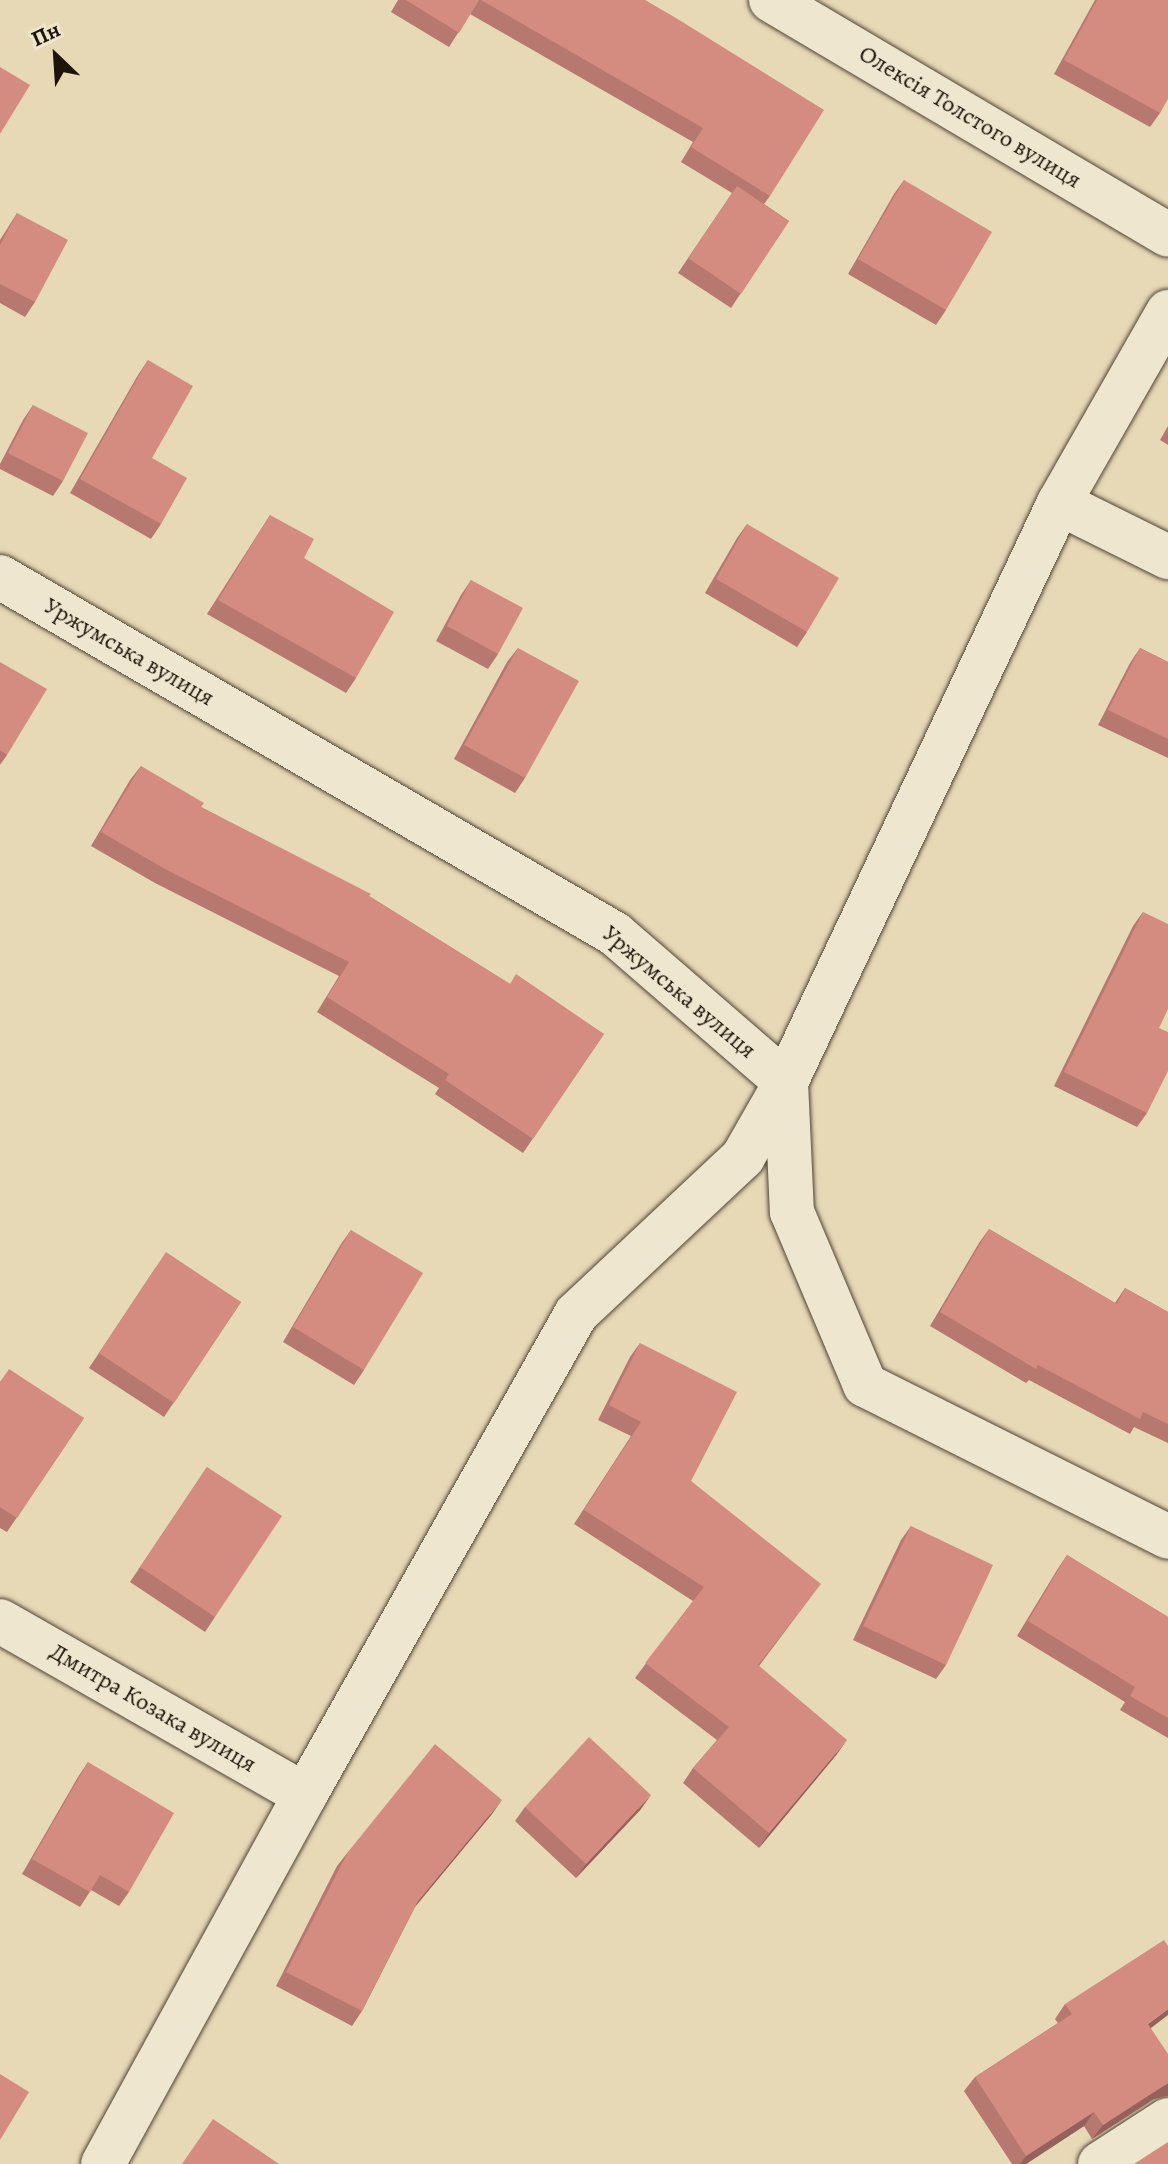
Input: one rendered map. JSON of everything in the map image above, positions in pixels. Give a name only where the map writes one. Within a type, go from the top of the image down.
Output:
[{"type":"street","name":"Олексія Толстого вулиця","points":[[771,0],[1168,235]]},
{"type":"street","points":[[103,2164],[305,1795],[576,1314],[743,1157],[786,1082],[1059,503],[1168,312]]},
{"type":"street","points":[[1059,503],[1168,557]]},
{"type":"street","name":"Уржумська вулиця","points":[[0,577],[615,934],[786,1082]]},
{"type":"street","points":[[786,1082],[792,1212],[865,1385],[1168,1537]]},
{"type":"street","name":"Дмитра Козака вулиця","points":[[0,1621],[305,1795]]},
{"type":"street","points":[[1100,2164],[1168,2120]]},
{"type":"building","points":[[406,0],[479,0],[459,33]]},
{"type":"building","points":[[481,0],[645,0],[824,110],[770,196],[691,147],[703,128]]},
{"type":"building","points":[[1097,0],[1168,0],[1168,99],[1160,113],[1064,60]]},
{"type":"building","points":[[0,67],[30,85],[0,134]]},
{"type":"building","points":[[904,180],[992,232],[946,310],[858,259]]},
{"type":"building","points":[[737,186],[789,221],[741,294],[688,258]]},
{"type":"building","points":[[17,213],[68,240],[35,302],[0,284],[0,245]]},
{"type":"building","points":[[148,360],[193,386],[152,458],[187,478],[161,524],[80,479]]},
{"type":"building","points":[[33,405],[88,433],[63,481],[8,453]]},
{"type":"building","points":[[270,515],[314,539],[304,558],[394,612],[356,678],[218,600]]},
{"type":"building","points":[[747,524],[839,578],[807,632],[716,579]]},
{"type":"building","points":[[471,580],[523,608],[498,654],[447,626]]},
{"type":"building","points":[[518,648],[579,681],[525,778],[464,745]]},
{"type":"building","points":[[1140,648],[1168,662],[1168,739],[1108,710]]},
{"type":"building","points":[[0,662],[47,689],[7,755],[0,750]]},
{"type":"building","points":[[141,766],[204,803],[201,807],[371,894],[369,896],[510,984],[516,974],[604,1034],[533,1139],[445,1080],[449,1074],[327,997],[349,962],[165,869],[101,832]]},
{"type":"building","points":[[1143,912],[1168,924],[1168,1009],[1159,1028],[1168,1032],[1168,1071],[1147,1113],[1064,1072]]},
{"type":"building","points":[[989,1229],[1117,1304],[1125,1288],[1168,1312],[1168,1424],[1143,1412],[1140,1419],[1038,1365],[1036,1369],[940,1312]]},
{"type":"building","points":[[351,1230],[423,1273],[364,1370],[293,1327]]},
{"type":"building","points":[[166,1252],[241,1302],[174,1403],[99,1353]]},
{"type":"building","points":[[640,1343],[737,1392],[691,1481],[821,1584],[758,1665],[847,1740],[769,1833],[693,1768],[729,1727],[645,1663],[704,1587],[584,1510],[641,1422],[609,1405]]},
{"type":"building","points":[[9,1369],[84,1418],[17,1518],[0,1507],[0,1382]]},
{"type":"building","points":[[207,1467],[282,1516],[215,1617],[140,1567]]},
{"type":"building","points":[[911,1526],[993,1565],[946,1665],[863,1626]]},
{"type":"building","points":[[1067,1555],[1168,1617],[1168,1718],[1130,1696],[1135,1687],[1028,1621]]},
{"type":"building","points":[[589,1737],[651,1795],[586,1864],[525,1807]]},
{"type":"building","points":[[435,1744],[502,1800],[418,1901],[362,2011],[286,1972],[348,1852]]},
{"type":"building","points":[[88,1762],[174,1813],[129,1892],[100,1875],[90,1892],[32,1859]]},
{"type":"building","points":[[1164,1940],[1168,1946],[1168,2009],[1148,2024],[1168,2054],[1168,2083],[1103,2125],[1094,2112],[1026,2156],[975,2077],[1072,2014],[1065,2004]]},
{"type":"building","points":[[0,2074],[29,2092],[0,2140]]},
{"type":"building","points":[[213,2119],[279,2164],[182,2164]]},
{"type":"building","points":[[1168,2142],[1168,2164],[1134,2164]]}]
